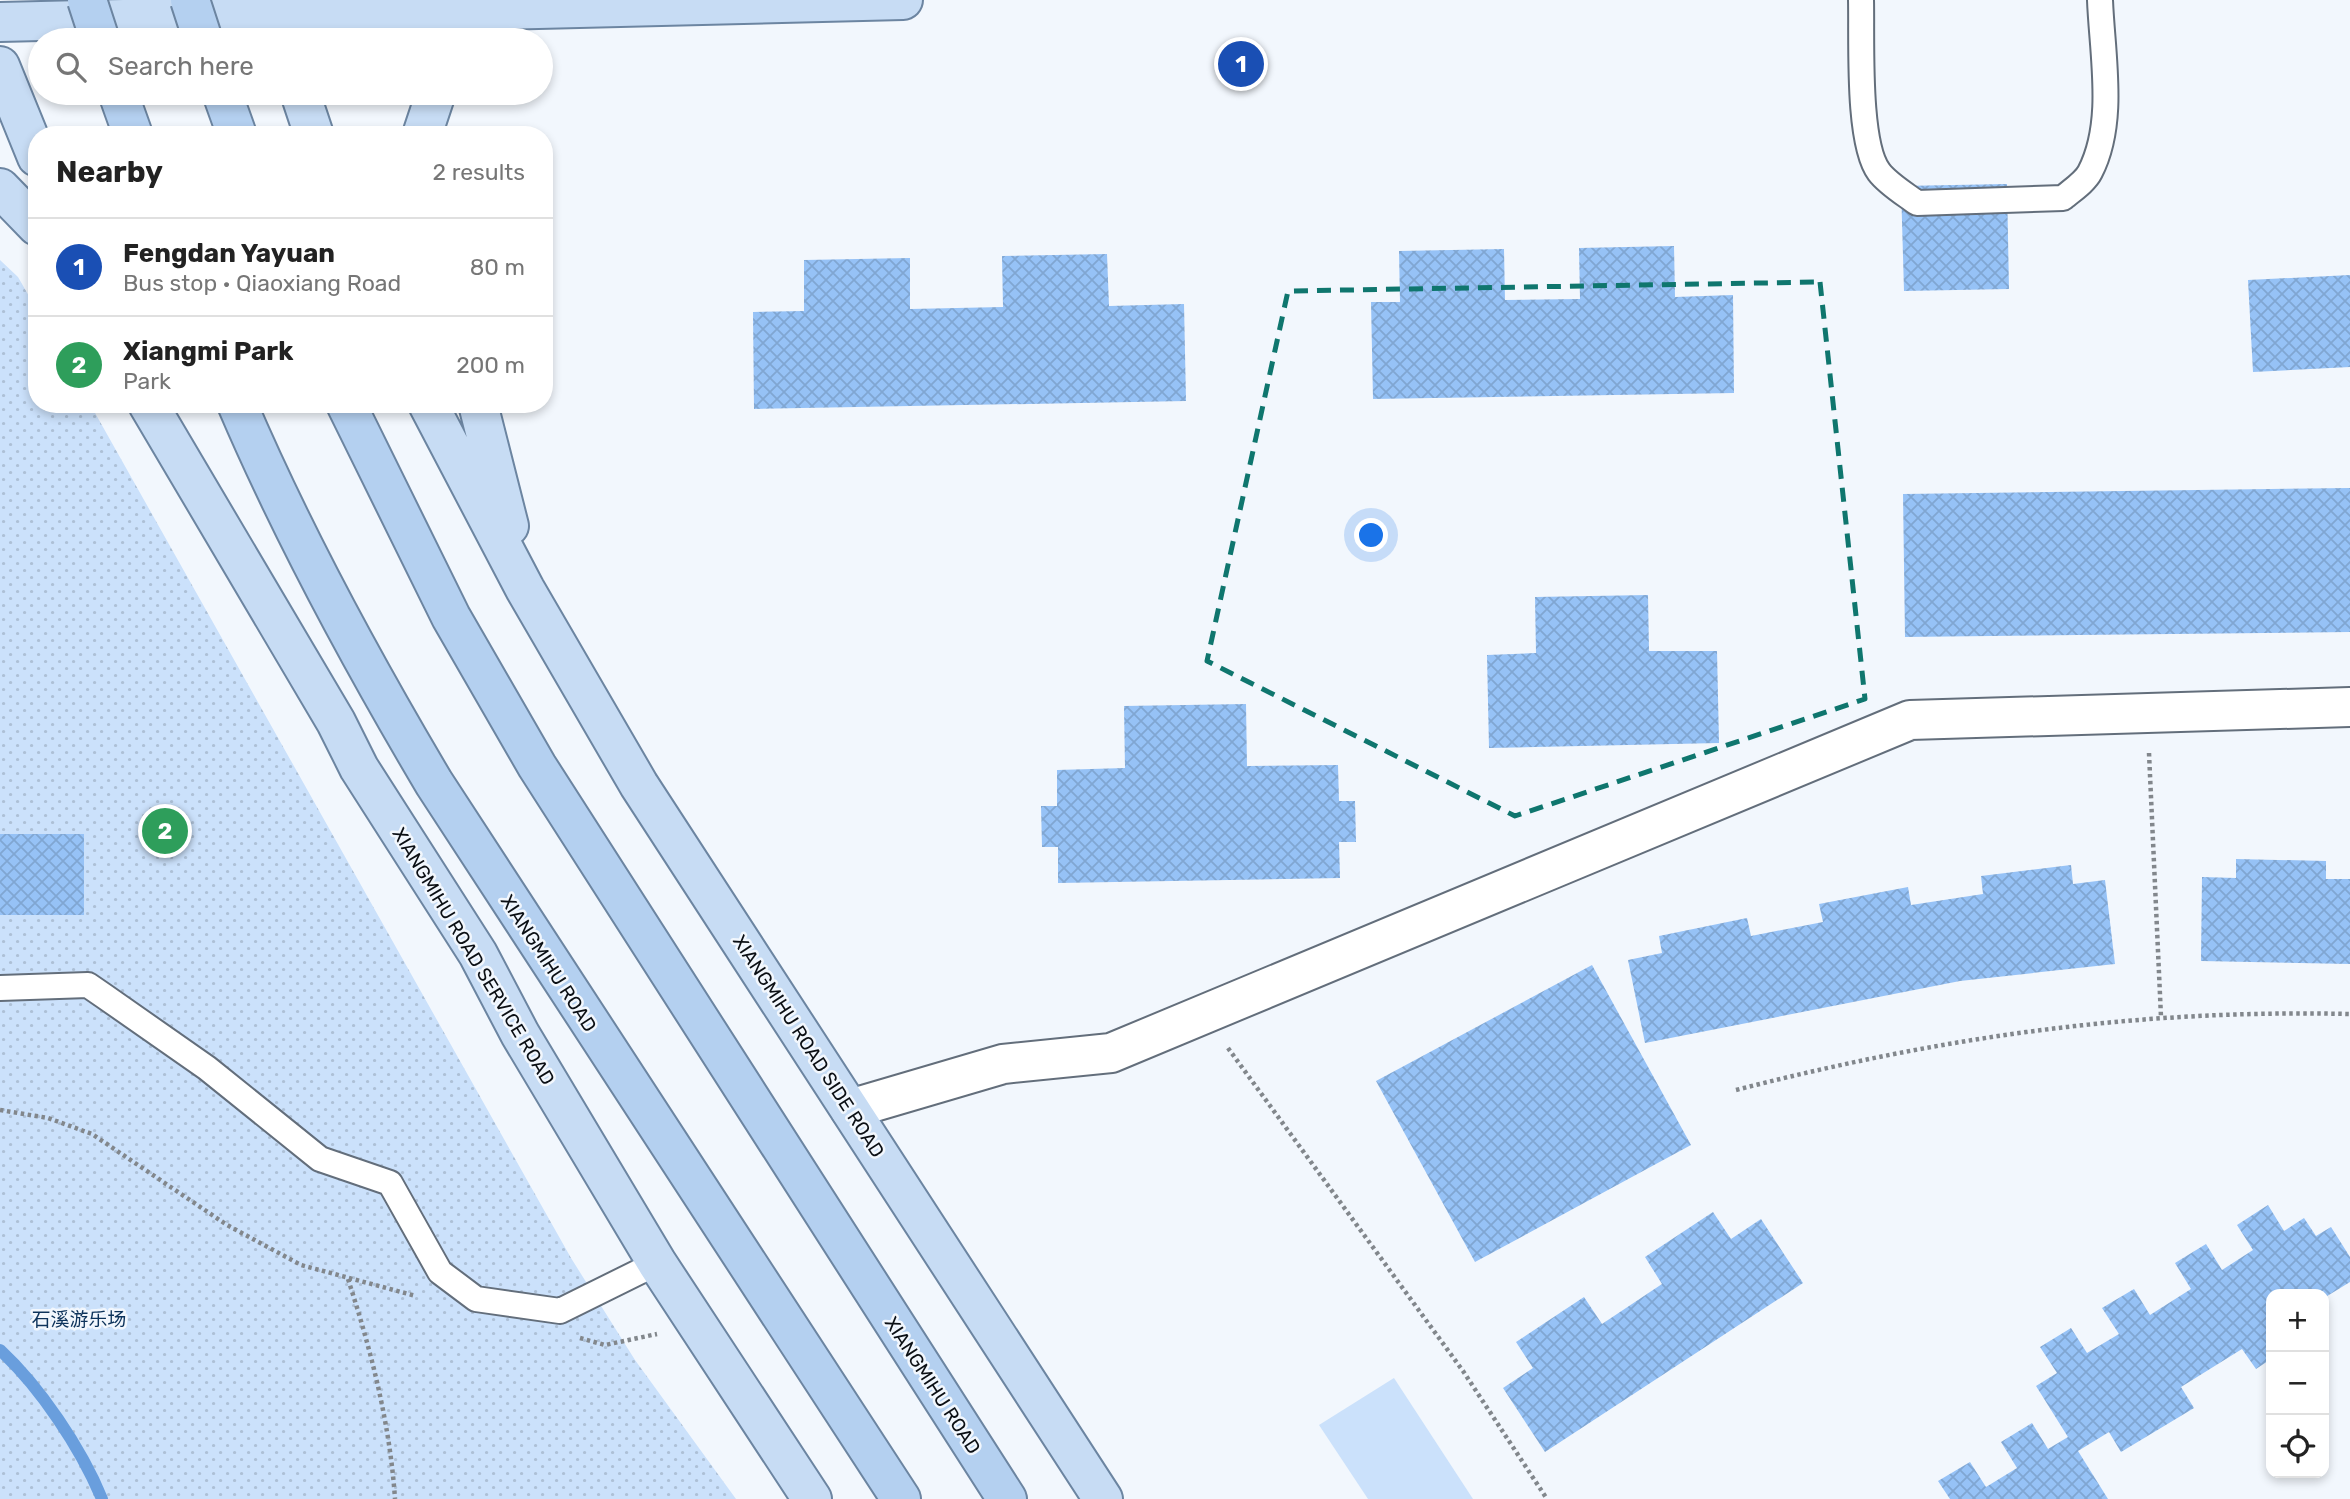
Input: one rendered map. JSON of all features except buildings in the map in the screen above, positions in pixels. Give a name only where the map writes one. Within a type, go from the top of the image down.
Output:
[{"type":"highway","points":[[87,0],[96,28]]},
{"type":"highway","points":[[190,0],[199,28]]},
{"type":"highway","points":[[122,105],[130,126]]},
{"type":"highway","points":[[226,105],[234,126]]},
{"type":"highway","name":"XIANGMIHU ROAD","points":[[241,413],[328,595],[373,680],[434,783],[901,1499]]},
{"type":"highway","name":"XIANGMIHU ROAD","points":[[350,413],[451,617],[537,766],[1007,1499]]},
{"type":"main road","points":[[0,22],[280,19],[903,0]]},
{"type":"main road","points":[[524,28],[554,15],[590,9]]},
{"type":"main road","points":[[0,66],[28,135]]},
{"type":"main road","points":[[304,105],[311,126]]},
{"type":"main road","points":[[425,126],[432,105]]},
{"type":"main road","points":[[0,188],[28,217]]},
{"type":"main road","name":"XIANGMIHU ROAD SERVICE ROAD","points":[[153,413],[336,722],[359,768],[478,954],[520,1034],[657,1263],[812,1499]]},
{"type":"main road","points":[[433,413],[525,589]]},
{"type":"main road","points":[[480,413],[525,589]]},
{"type":"main road","name":"XIANGMIHU ROAD SIDE ROAD","points":[[525,589],[639,785],[1102,1499]]},
{"type":"street","points":[[850,1109],[1003,1064],[1111,1054],[1910,720],[2350,707]]},
{"type":"lane","points":[[1861,0],[1865,127],[1870,151],[1879,172],[1917,203],[2063,198],[2089,175],[2102,140],[2104,116],[2100,0]]},
{"type":"lane","points":[[0,988],[88,985],[207,1068],[320,1159],[390,1183],[440,1272],[477,1299],[560,1311],[657,1263]]},
{"type":"path","points":[[2147,713],[2161,1017]]},
{"type":"path","points":[[1736,1090],[1916,1047],[2075,1024],[2254,1013],[2350,1014]]},
{"type":"path","points":[[1204,1015],[1463,1371],[1547,1499]]},
{"type":"path","points":[[0,1110],[48,1118],[92,1134],[228,1225],[301,1265],[348,1278],[378,1387],[393,1461],[395,1499]]},
{"type":"highlighted area","points":[[1820,282],[1865,699],[1515,816],[1207,661],[1288,291]]},
{"type":"green space","name":"石溪游乐场","points":[[0,260],[18,277],[28,294],[28,413],[95,413],[571,1258],[635,1360],[736,1499],[0,1499]]},
{"type":"green space","points":[[1394,1378],[1473,1499],[1368,1499],[1319,1425]]},
{"type":"waterway","points":[[0,1350],[30,1382],[58,1419],[83,1459],[102,1499]]},
{"type":"place","name":"Fengdan Yayuan","points":[[1241,64]]},
{"type":"place","name":"Xiangmi Park","points":[[165,831]]}]
